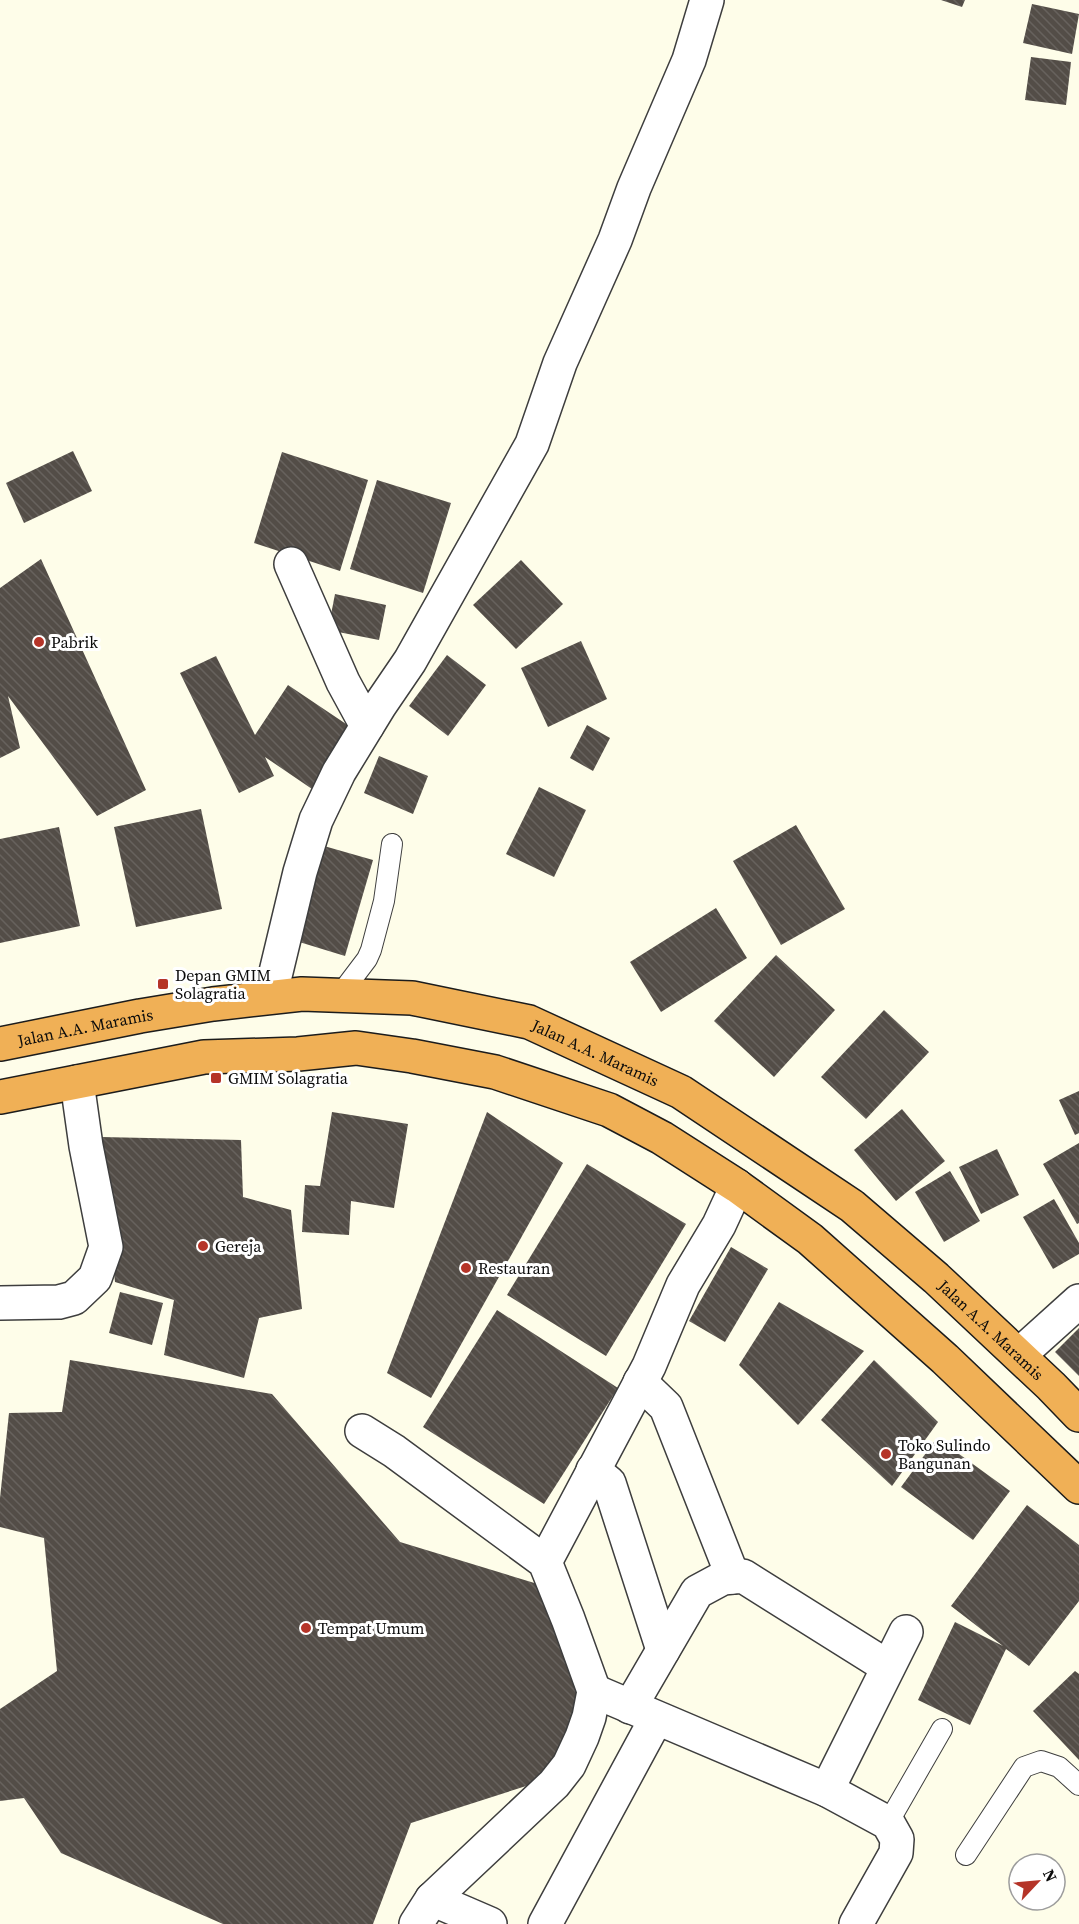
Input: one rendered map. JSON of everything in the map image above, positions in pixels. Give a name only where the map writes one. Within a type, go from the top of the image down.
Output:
[{"type":"highway","name":"Jalan A.A. Maramis","points":[[0,1044],[140,1016],[302,994],[412,998],[529,1022],[681,1092],[852,1206],[936,1278],[1019,1355],[1079,1415]]},
{"type":"highway","points":[[0,1097],[204,1057],[298,1054],[356,1048],[495,1072],[609,1110],[662,1138],[737,1186],[810,1239],[953,1367],[1079,1487]]},
{"type":"street","points":[[270,997],[300,872],[316,820],[339,772],[410,661],[532,444],[560,363],[615,240],[634,188],[689,60],[707,0]]},
{"type":"street","points":[[291,564],[343,682],[367,726]]},
{"type":"street","points":[[0,1303],[59,1302],[74,1298],[95,1278],[106,1247],[86,1146],[77,1082]]},
{"type":"street","points":[[545,1563],[640,1382],[683,1285],[719,1225],[737,1186]]},
{"type":"street","points":[[1019,1355],[1079,1301]]},
{"type":"street","points":[[640,1382],[666,1407],[733,1577]]},
{"type":"street","points":[[362,1431],[394,1451],[545,1563],[594,1691],[589,1718],[582,1737],[562,1775],[424,1912]]},
{"type":"street","points":[[593,1470],[609,1483],[663,1650]]},
{"type":"street","points":[[545,1924],[643,1713],[663,1650],[698,1592],[723,1578],[743,1576],[888,1667]]},
{"type":"street","points":[[827,1790],[906,1632]]},
{"type":"street","points":[[594,1691],[827,1790],[888,1823],[897,1839],[896,1853],[856,1924]]},
{"type":"street","points":[[424,1912],[489,1924]]},
{"type":"lane","points":[[339,996],[367,959],[371,950],[384,901],[392,844]]},
{"type":"lane","points":[[888,1823],[942,1729]]},
{"type":"lane","points":[[966,1855],[1024,1767],[1041,1761],[1059,1767],[1079,1785]]},
{"type":"building","points":[[941,0],[965,0],[962,7]]},
{"type":"building","points":[[1032,4],[1079,14],[1072,54],[1023,43]]},
{"type":"building","points":[[1031,57],[1071,62],[1066,105],[1025,100]]},
{"type":"building","points":[[73,451],[92,491],[24,523],[6,483]]},
{"type":"building","points":[[282,452],[368,480],[340,571],[254,543]]},
{"type":"building","points":[[377,480],[451,503],[423,593],[350,569]]},
{"type":"building","name":"Pabrik","points":[[41,559],[146,790],[97,816],[8,696],[20,748],[0,758],[0,588]]},
{"type":"building","points":[[521,560],[563,604],[516,649],[473,605]]},
{"type":"building","points":[[335,594],[386,605],[379,640],[328,630]]},
{"type":"building","points":[[581,641],[607,699],[548,727],[521,668]]},
{"type":"building","points":[[447,655],[486,685],[448,736],[409,706]]},
{"type":"building","points":[[216,656],[255,735],[288,685],[352,728],[312,789],[265,757],[274,776],[239,793],[180,673]]},
{"type":"building","points":[[587,725],[610,738],[593,771],[570,758]]},
{"type":"building","points":[[379,756],[428,776],[413,814],[364,793]]},
{"type":"building","points":[[539,787],[586,810],[554,877],[506,854]]},
{"type":"building","points":[[201,809],[222,909],[136,927],[114,827]]},
{"type":"building","points":[[796,825],[845,909],[781,945],[733,861]]},
{"type":"building","points":[[59,827],[80,926],[0,943],[0,839]]},
{"type":"building","points":[[324,846],[373,860],[345,956],[296,941]]},
{"type":"building","points":[[716,908],[747,958],[661,1012],[630,962]]},
{"type":"building","points":[[776,955],[835,1010],[774,1077],[714,1021]]},
{"type":"building","points":[[884,1010],[929,1052],[866,1119],[821,1077]]},
{"type":"building","points":[[1079,1091],[1079,1133],[1075,1135],[1059,1100]]},
{"type":"building","points":[[902,1109],[945,1161],[896,1201],[854,1150]]},
{"type":"building","points":[[332,1112],[408,1124],[394,1208],[351,1201],[349,1235],[302,1232],[305,1185],[320,1186]]},
{"type":"building","name":"Restauran","points":[[487,1112],[563,1163],[431,1398],[387,1373]]},
{"type":"building","name":"Gereja","points":[[101,1137],[241,1140],[243,1197],[291,1210],[302,1309],[259,1318],[244,1378],[164,1355],[174,1300],[115,1282]]},
{"type":"building","points":[[1079,1143],[1079,1223],[1077,1224],[1043,1164]]},
{"type":"building","points":[[997,1149],[1019,1195],[981,1214],[959,1167]]},
{"type":"building","points":[[587,1164],[686,1224],[606,1356],[507,1295]]},
{"type":"building","points":[[950,1171],[980,1221],[944,1242],[915,1192]]},
{"type":"building","points":[[1054,1199],[1079,1243],[1079,1254],[1053,1269],[1023,1217]]},
{"type":"building","points":[[731,1247],[768,1269],[725,1342],[689,1321]]},
{"type":"building","points":[[120,1292],[163,1303],[152,1345],[109,1333]]},
{"type":"building","points":[[779,1302],[864,1351],[798,1425],[739,1365]]},
{"type":"building","points":[[497,1310],[618,1388],[544,1504],[423,1427]]},
{"type":"building","points":[[1079,1328],[1079,1376],[1055,1352]]},
{"type":"building","name":"Tempat Umum","points":[[70,1360],[272,1394],[400,1542],[541,1585],[589,1703],[545,1780],[411,1823],[373,1924],[223,1924],[61,1853],[24,1798],[0,1801],[0,1709],[57,1671],[44,1538],[0,1527],[0,1498],[9,1413],[62,1412]]},
{"type":"building","name":"Toko Sulindo Bangunan","points":[[874,1360],[938,1422],[892,1486],[821,1420]]},
{"type":"building","points":[[937,1438],[1010,1491],[973,1540],[901,1487]]},
{"type":"building","points":[[1027,1505],[1079,1545],[1079,1601],[1029,1666],[1006,1649],[970,1725],[918,1700],[955,1622],[1003,1646],[951,1606]]},
{"type":"building","points":[[1075,1671],[1079,1674],[1079,1760],[1033,1711]]},
{"type":"place","name":"Pabrik","points":[[39,642]]},
{"type":"place","name":"Depan GMIM Solagratia","points":[[163,984]]},
{"type":"place","name":"GMIM Solagratia","points":[[216,1078]]},
{"type":"place","name":"Gereja","points":[[203,1246]]},
{"type":"place","name":"Restauran","points":[[466,1268]]},
{"type":"place","name":"Toko Sulindo Bangunan","points":[[886,1454]]},
{"type":"place","name":"Tempat Umum","points":[[306,1628]]}]
